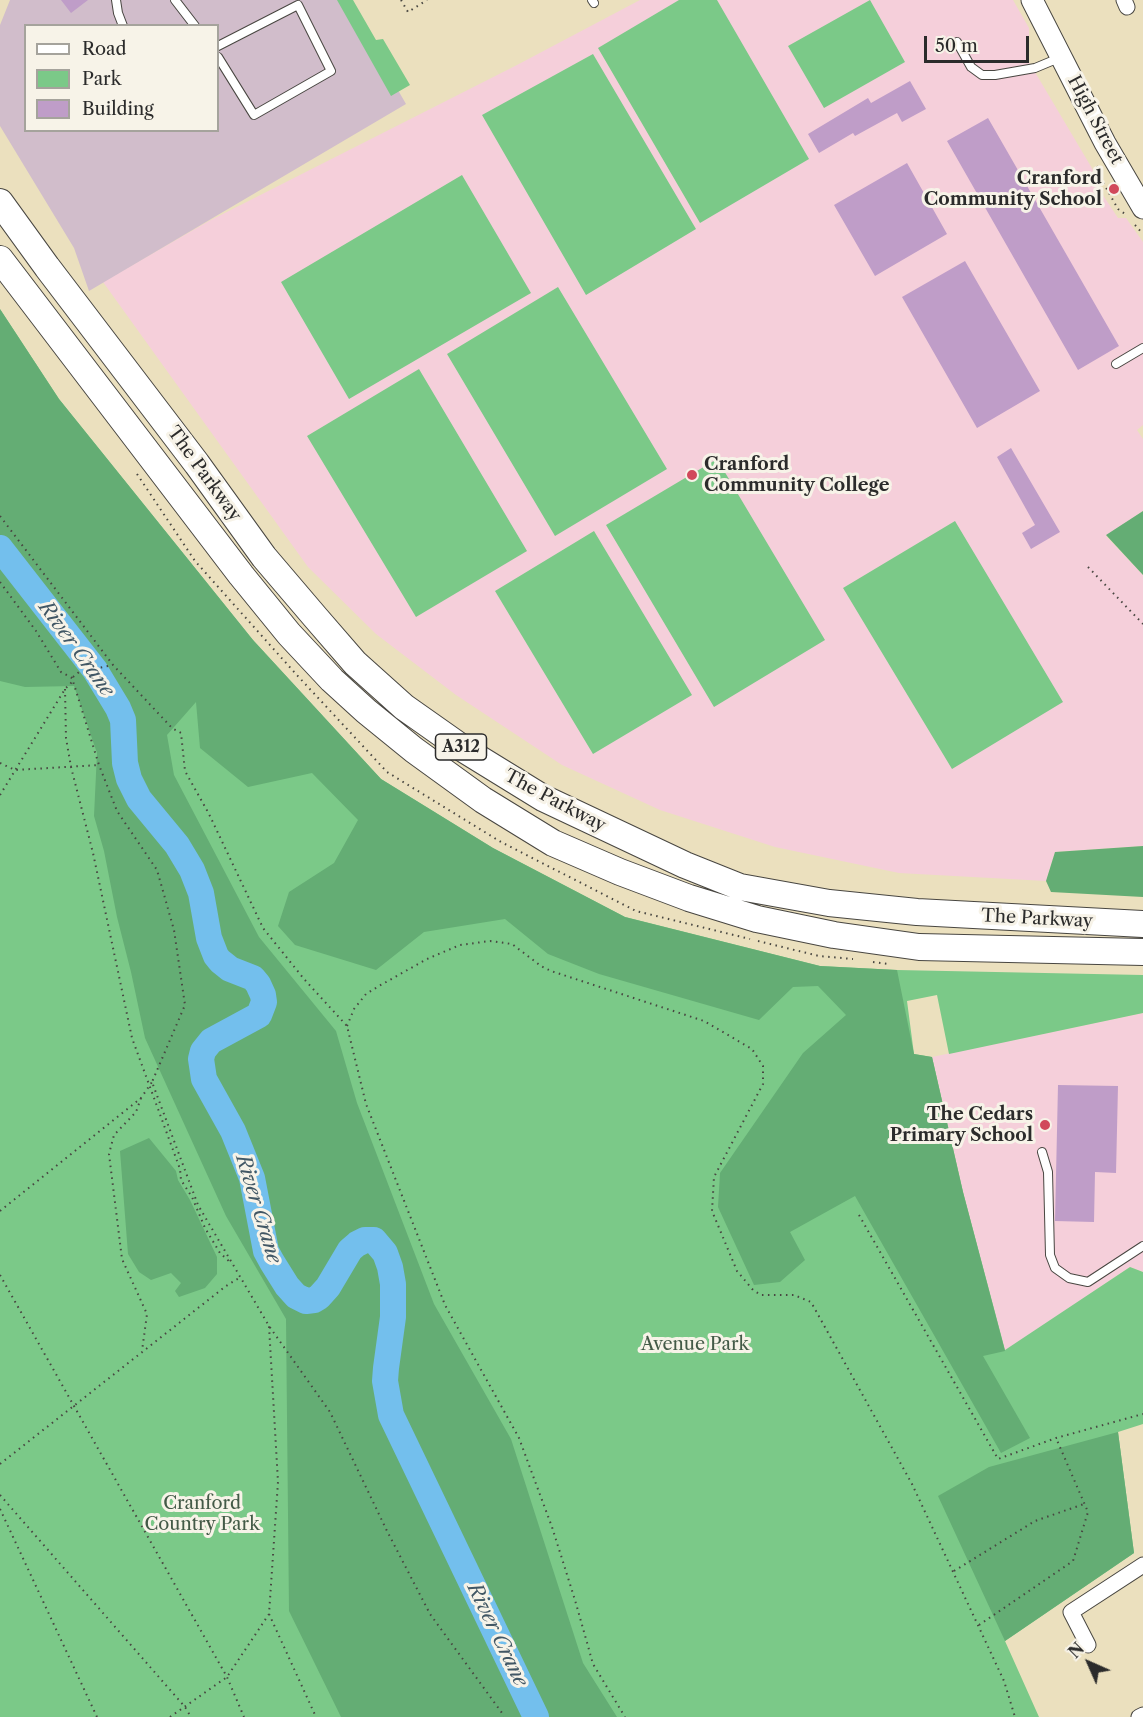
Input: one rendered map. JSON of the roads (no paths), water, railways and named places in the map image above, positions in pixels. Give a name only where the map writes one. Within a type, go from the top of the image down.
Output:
[{"type":"highway","name":"The Parkway","points":[[0,202],[264,557],[355,663],[396,700],[465,750],[543,798],[685,865],[740,886],[829,903],[917,912],[1143,924]]},
{"type":"highway","name":"The Parkway","points":[[0,259],[241,575],[289,634],[332,680],[414,750],[483,800],[553,843],[689,898],[757,919],[834,935],[919,947],[1143,952]]},
{"type":"street","name":"High Street","points":[[1032,0],[1105,143],[1143,208]]},
{"type":"street","points":[[1088,1645],[1071,1612],[1143,1565]]},
{"type":"lane","points":[[116,0],[122,24]]},
{"type":"lane","points":[[175,0],[193,24]]},
{"type":"lane","points":[[219,45],[298,5],[331,71],[254,115],[219,59]]},
{"type":"lane","points":[[957,42],[971,67],[982,75],[1035,68],[1062,57]]},
{"type":"lane","points":[[1116,364],[1143,348]]},
{"type":"lane","points":[[1042,1152],[1048,1172],[1050,1255],[1055,1268],[1069,1278],[1088,1282],[1143,1246]]},
{"type":"waterway","name":"River Crane","points":[[0,548],[95,670],[118,708],[123,720],[125,763],[129,779],[139,799],[177,845],[192,870],[201,893],[209,938],[216,956],[230,969],[253,978],[263,995],[264,1002],[259,1015],[211,1041],[203,1051],[201,1059],[204,1079],[233,1131],[252,1178],[266,1251],[272,1262],[287,1286],[296,1296],[306,1301],[319,1297],[328,1287],[350,1250],[357,1244],[365,1240],[374,1240],[385,1253],[393,1284],[393,1317],[385,1381],[391,1415],[536,1717]]},
{"type":"place","name":"Cranford Community School","points":[[1114,189]]},
{"type":"place","name":"Cranford Community College","points":[[692,475]]},
{"type":"place","name":"The Cedars Primary School","points":[[1045,1125]]},
{"type":"park label","name":"Avenue Park","points":[[695,1345]]},
{"type":"park label","name":"Cranford Country Park","points":[[202,1514]]}]
